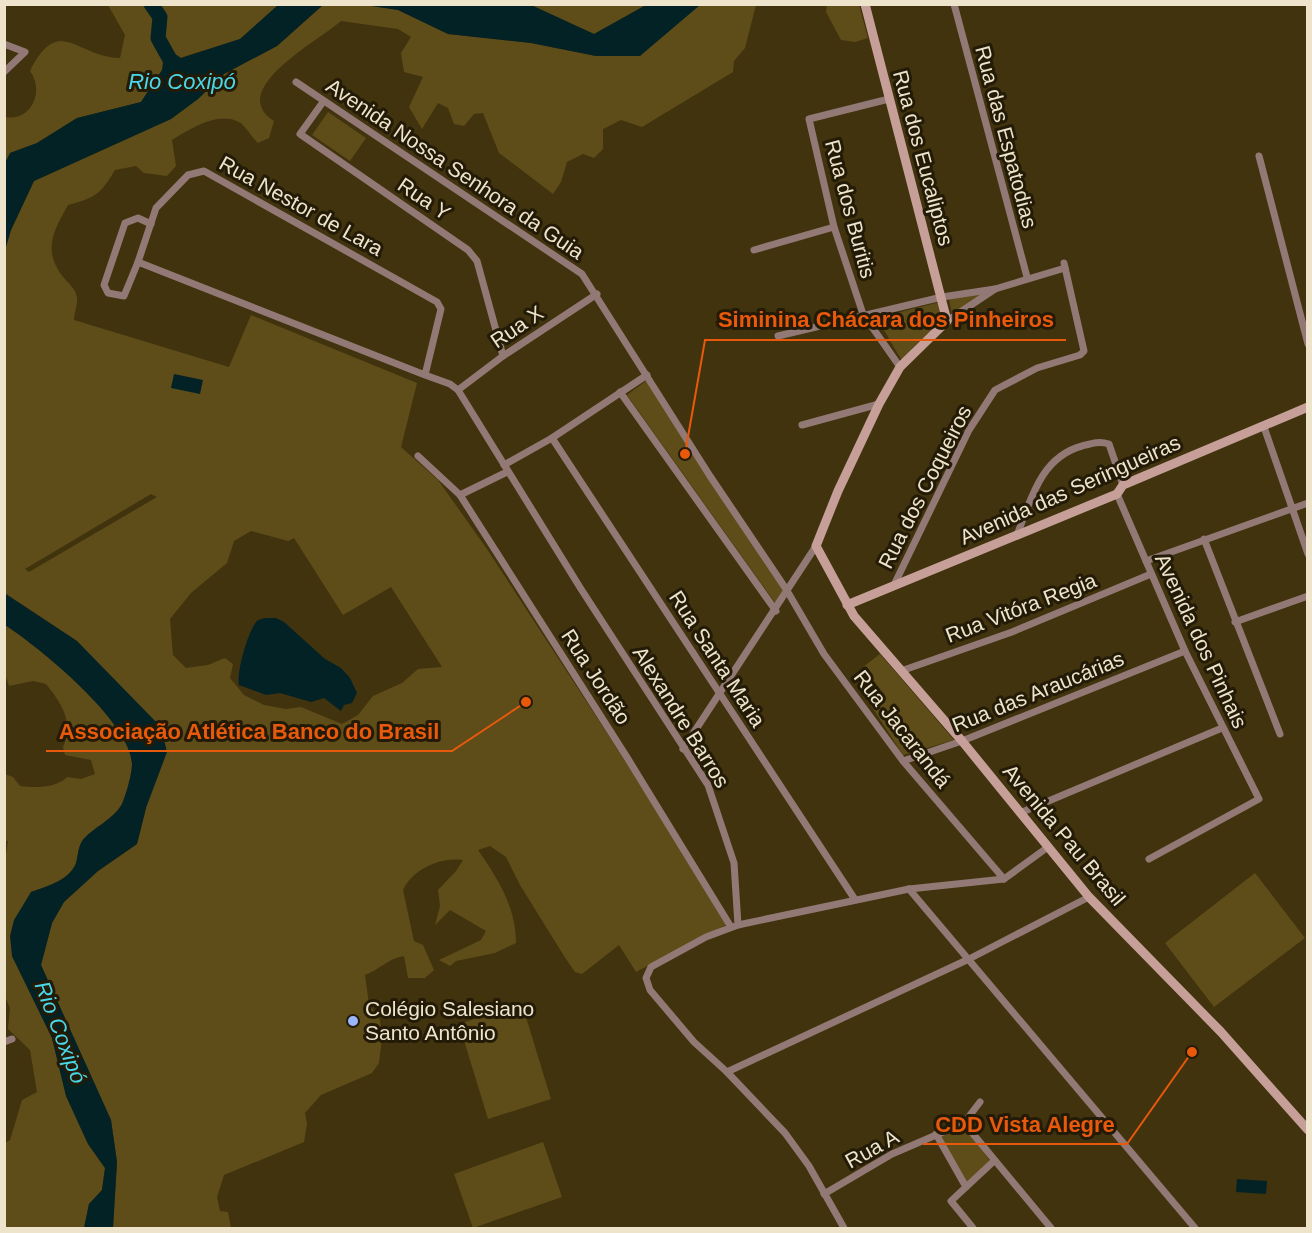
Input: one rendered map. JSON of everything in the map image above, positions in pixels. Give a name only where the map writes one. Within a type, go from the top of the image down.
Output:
[{"type":"street","name":"Rua dos Eucaliptos","points":[[866,4],[947,321]]},
{"type":"street","name":"Rua das Espatodias","points":[[954,4],[1027,278]]},
{"type":"street","points":[[4,44],[25,51],[4,72]]},
{"type":"street","name":"Avenida Nossa Senhora da Guia","points":[[296,82],[543,249],[576,267],[597,294],[710,476],[786,589]]},
{"type":"street","name":"Rua dos Buritis","points":[[889,99],[809,119],[834,227],[863,314],[900,367]]},
{"type":"street","name":"Rua Y","points":[[323,102],[300,134],[468,250],[477,261],[503,356]]},
{"type":"street","points":[[1259,156],[1308,344]]},
{"type":"street","name":"Rua Nestor de Lara","points":[[151,224],[138,218],[125,223],[104,285],[108,293],[124,296],[138,262],[151,224],[156,207],[188,175],[204,171],[437,302],[441,309],[425,375]]},
{"type":"street","points":[[754,250],[834,227]]},
{"type":"street","points":[[138,262],[450,384],[458,390]]},
{"type":"street","name":"Rua dos Coqueiros","points":[[894,585],[969,430],[995,390],[1037,368],[1080,356],[1085,347],[1065,265],[1027,278]]},
{"type":"street","points":[[778,336],[863,314],[942,297],[995,289],[1027,278]]},
{"type":"street","points":[[683,749],[719,692],[776,611],[786,589],[816,546],[838,491],[879,404],[900,367],[947,321],[995,289]]},
{"type":"street","name":"Rua X","points":[[458,390],[503,356],[597,294]]},
{"type":"street","points":[[460,495],[506,468],[647,375]]},
{"type":"street","name":"Alexandre Barros","points":[[458,390],[683,749],[708,785],[734,863],[735,926]]},
{"type":"street","points":[[621,392],[776,611]]},
{"type":"street","points":[[802,425],[879,404]]},
{"type":"street","name":"Avenida das Seringueiras","points":[[847,605],[1117,494],[1123,484],[1308,407]]},
{"type":"street","points":[[1264,427],[1308,554]]},
{"type":"street","name":"Rua Santa Maria","points":[[552,438],[854,898]]},
{"type":"street","points":[[1017,536],[1043,473],[1055,459],[1072,448],[1098,441],[1109,444],[1123,484]]},
{"type":"street","name":"Rua Jordão","points":[[418,456],[460,495],[735,926]]},
{"type":"street","name":"Avenida dos Pinhais","points":[[1117,494],[1185,651],[1259,799],[1149,859]]},
{"type":"street","points":[[1146,561],[1308,502]]},
{"type":"street","points":[[1204,539],[1280,734]]},
{"type":"street","name":"Avenida Pau Brasil","points":[[816,546],[847,605],[1089,897],[1221,1032],[1308,1130]]},
{"type":"street","name":"Rua Vitóra Regia","points":[[901,671],[1006,634],[1151,574]]},
{"type":"street","name":"Rua Jacarandá","points":[[786,589],[824,654],[903,761],[1004,879]]},
{"type":"street","points":[[1235,622],[1308,596]]},
{"type":"street","name":"Rua das Araucárias","points":[[903,761],[962,741],[1185,651]]},
{"type":"street","points":[[1020,813],[1222,728]]},
{"type":"street","points":[[844,1228],[797,1149],[727,1072],[694,1042],[650,990],[646,978],[651,967],[706,937],[735,926],[854,898],[909,889],[1004,879],[1047,847]]},
{"type":"street","points":[[909,889],[1195,1228]]},
{"type":"street","points":[[727,1072],[969,959],[1089,897]]},
{"type":"street","points":[[980,1102],[964,1123],[1051,1228]]},
{"type":"street","name":"Rua A","points":[[824,1194],[892,1154],[964,1123]]},
{"type":"street","points":[[936,1134],[966,1187]]},
{"type":"street","points":[[974,1228],[951,1201],[994,1161]]},
{"type":"shaded area","points":[[108,5],[279,5],[240,39],[180,58],[162,70],[141,102],[77,118],[37,143],[10,153],[5,163],[5,117],[22,115],[33,103],[36,87],[30,71],[40,54],[50,44],[60,41],[70,43],[105,56],[120,58],[125,35]]},
{"type":"shaded area","points":[[323,5],[365,5],[398,10],[448,34],[531,43],[596,56],[700,5],[756,5],[745,48],[734,61],[733,72],[642,127],[621,120],[603,129],[603,149],[594,158],[583,154],[567,162],[561,182],[553,194],[499,153],[483,113],[474,114],[464,126],[454,124],[448,108],[438,103],[422,129],[409,107],[423,77],[404,72],[401,53],[411,37],[398,29],[341,21],[281,66],[268,81],[261,95],[262,109],[274,121],[269,138],[258,143],[242,124],[231,119],[204,123],[172,140],[176,166],[167,176],[144,173],[136,166],[115,170],[106,185],[96,194],[68,205],[52,241],[53,259],[57,268],[77,297],[74,320],[229,367],[251,315],[417,383],[401,447],[438,480],[487,549],[644,790],[726,925],[636,972],[619,945],[582,974],[575,972],[520,885],[506,857],[490,846],[478,850],[505,894],[513,917],[516,943],[495,953],[456,961],[450,966],[439,960],[481,940],[486,931],[450,910],[435,925],[440,906],[438,890],[463,860],[445,860],[428,866],[413,876],[403,890],[414,941],[423,945],[434,970],[425,978],[408,978],[404,956],[365,975],[369,1004],[380,1020],[382,1038],[379,1063],[372,1073],[321,1095],[305,1113],[307,1124],[304,1142],[224,1175],[217,1197],[220,1211],[228,1212],[231,1228],[113,1228],[117,1162],[111,1120],[41,965],[52,923],[64,902],[98,871],[137,844],[146,808],[108,675],[77,641],[5,593],[5,250],[11,230],[34,181],[171,119],[198,99],[224,74],[277,46]],"holes":[[[151,494],[157,497],[29,572],[25,569]],[[251,531],[288,541],[294,538],[343,615],[391,587],[442,667],[418,669],[402,683],[373,696],[358,715],[342,724],[301,707],[286,709],[264,705],[244,695],[230,678],[233,664],[225,658],[208,665],[186,668],[173,655],[170,619],[191,593],[227,563],[234,541]]]},
{"type":"shaded area","points":[[531,5],[646,5],[594,34]]},
{"type":"shaded area","points":[[827,5],[859,5],[868,38],[855,42],[841,40],[826,12]]},
{"type":"shaded area","points":[[328,112],[366,138],[350,161],[312,135]]},
{"type":"shaded area","points":[[985,293],[952,314],[949,299]]},
{"type":"shaded area","points":[[940,302],[944,319],[913,347],[902,361],[877,318]]},
{"type":"shaded area","points":[[646,381],[783,590],[776,604],[627,395]]},
{"type":"shaded area","points":[[5,625],[60,668],[100,707],[117,728],[128,747],[132,764],[122,804],[82,842],[73,869],[63,879],[31,892],[12,956],[52,1038],[66,1096],[88,1144],[105,1168],[102,1190],[89,1204],[84,1228],[5,1228],[5,1143],[10,1140],[22,1100],[37,1092],[30,1050],[8,1029],[10,1008],[4,994],[4,866],[8,841],[4,841],[5,774],[13,777],[20,786],[32,787],[51,785],[67,777],[81,779],[95,774],[91,760],[65,755],[63,747],[67,721],[61,706],[46,684],[33,681],[9,686],[5,674]]},
{"type":"shaded area","points":[[880,654],[954,740],[903,755],[870,704],[884,694],[863,667]]},
{"type":"shaded area","points":[[1255,873],[1305,938],[1214,1007],[1165,943]]},
{"type":"shaded area","points":[[522,1004],[551,1099],[488,1119],[459,1024]]},
{"type":"shaded area","points":[[963,1125],[990,1161],[966,1184],[939,1136]]},
{"type":"shaded area","points":[[543,1142],[562,1197],[473,1228],[454,1174]]},
{"type":"water","name":"Rio Coxipó","points":[[279,4],[323,5],[277,46],[224,74],[198,99],[171,119],[34,181],[11,230],[5,250],[5,163],[10,153],[37,143],[77,118],[141,102],[162,70],[165,47],[181,58],[240,39]]},
{"type":"water","points":[[365,5],[531,5],[594,34],[646,5],[700,5],[640,56],[596,56],[531,43],[448,34],[398,10]]},
{"type":"water","points":[[174,374],[203,380],[200,394],[171,388]]},
{"type":"water","name":"Rio Coxipó","points":[[4,593],[77,641],[161,727],[167,752],[146,808],[137,844],[98,871],[64,902],[52,923],[41,965],[111,1120],[117,1162],[113,1228],[84,1228],[89,1204],[102,1190],[105,1168],[88,1144],[66,1096],[52,1038],[12,956],[10,936],[14,920],[31,892],[63,879],[76,863],[82,841],[118,810],[127,790],[132,764],[128,747],[117,728],[100,707],[60,668],[5,625]]},
{"type":"water","points":[[276,618],[284,622],[325,659],[341,668],[350,678],[357,693],[352,703],[344,705],[341,711],[324,698],[311,702],[280,693],[266,695],[239,685],[241,662],[254,626],[261,619]]},
{"type":"water","points":[[1237,1179],[1267,1181],[1266,1194],[1236,1192]]},
{"type":"waterway","points":[[151,4],[160,17],[158,38],[173,65]]},
{"type":"place","name":"Siminina Chácara dos Pinheiros","points":[[685,454]]},
{"type":"place","name":"Associação Atlética Banco do Brasil","points":[[526,702]]},
{"type":"place","name":"Colégio Salesiano Santo Antônio","points":[[353,1021]]},
{"type":"place","name":"CDD Vista Alegre","points":[[1192,1052]]}]
